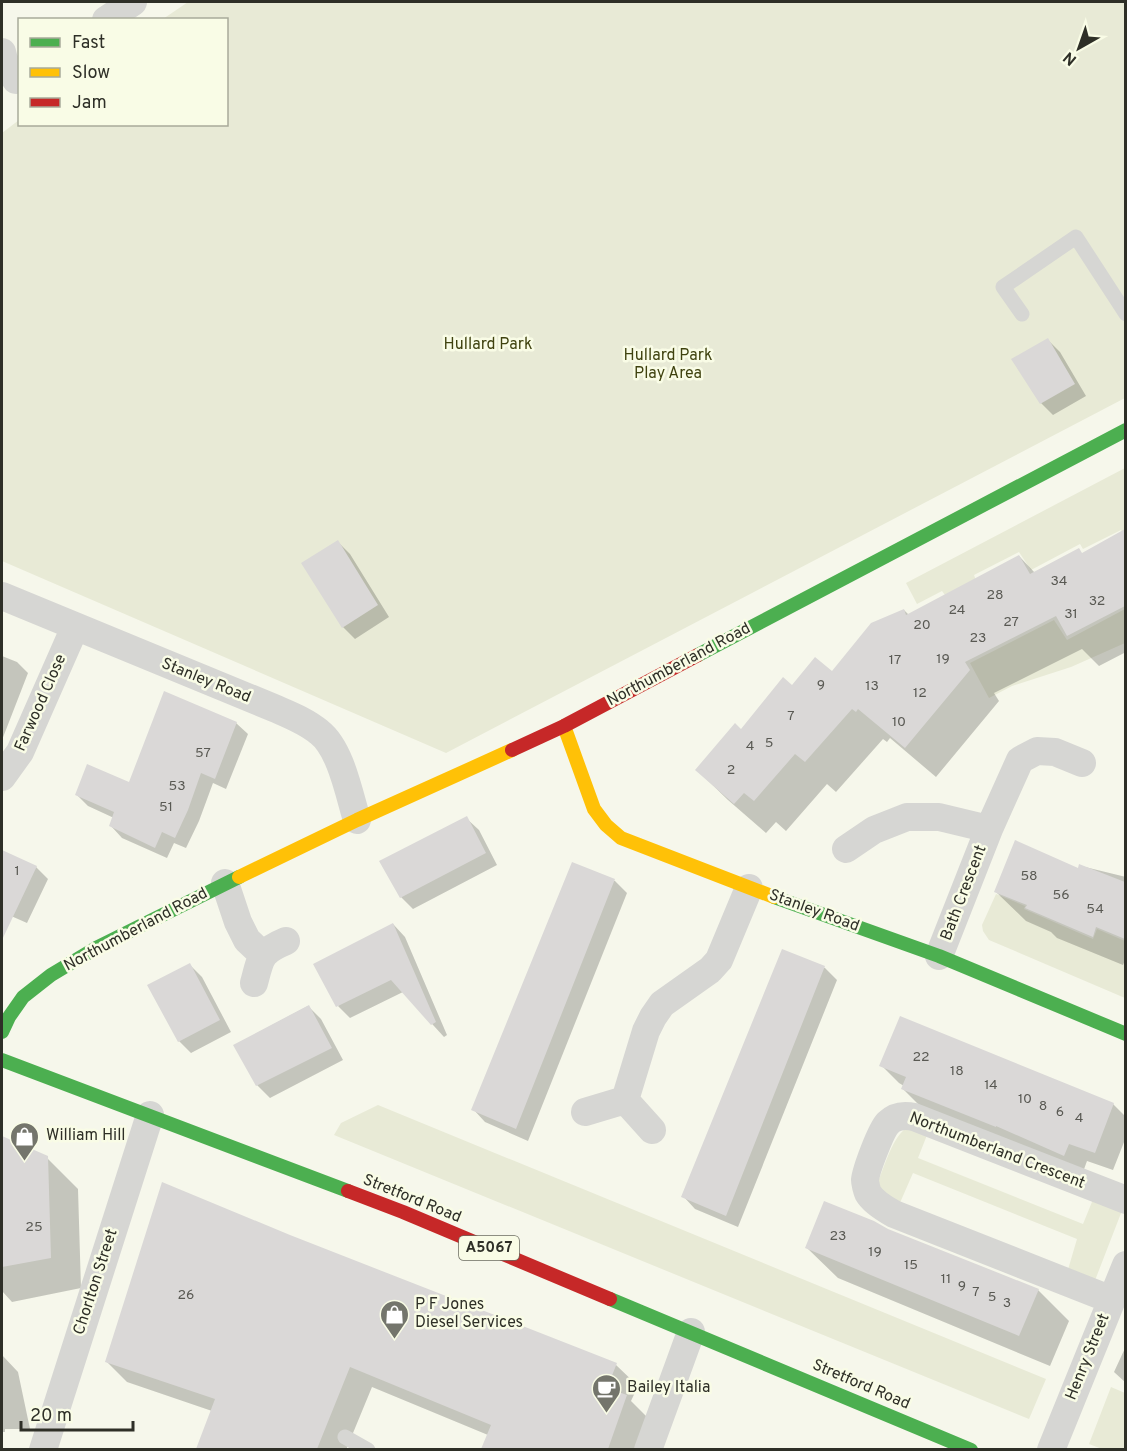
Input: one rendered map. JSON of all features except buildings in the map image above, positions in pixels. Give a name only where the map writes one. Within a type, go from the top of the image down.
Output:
[{"type":"main road","name":"Northumberland Road","points":[[2,1032],[9,1017],[24,998],[51,975],[96,948],[357,820],[564,726],[1125,430]]},
{"type":"main road","name":"Stanley Road","points":[[564,726],[594,809],[610,831],[635,844],[749,888],[939,956],[1125,1034]]},
{"type":"main road","name":"Stretford Road","points":[[2,1060],[403,1212],[971,1449]]},
{"type":"street","points":[[109,18],[133,2]]},
{"type":"street","points":[[2,52],[12,83]]},
{"type":"street","name":"Stanley Road","points":[[2,596],[308,724],[331,743],[357,820]]},
{"type":"street","name":"Farwood Close","points":[[2,777],[20,752],[75,627]]},
{"type":"street","name":"Bath Crescent","points":[[939,956],[989,829],[1020,760],[1037,751],[1055,752],[1082,763]]},
{"type":"street","name":"Bath Crescent","points":[[846,849],[874,830],[907,817],[939,817],[989,829]]},
{"type":"street","name":"Northumberland Road","points":[[225,883],[238,922],[247,940],[275,948],[255,983]]},
{"type":"street","points":[[625,1100],[645,1031],[652,1017],[662,1004],[710,970],[719,960],[749,888]]},
{"type":"street","points":[[585,1112],[625,1100]]},
{"type":"street","points":[[625,1100],[652,1130]]},
{"type":"street","name":"Chorlton Street","points":[[43,1449],[150,1115]]},
{"type":"street","name":"Northumberland Crescent","points":[[1112,1300],[894,1214],[868,1194],[865,1180],[883,1130],[889,1121],[903,1115],[915,1117],[1125,1200]]},
{"type":"street","name":"Henry Street","points":[[1051,1449],[1125,1264]]},
{"type":"street","points":[[648,1449],[691,1332]]},
{"type":"lane","points":[[1022,314],[1003,286],[1076,237],[1125,314]]},
{"type":"lane","points":[[345,1437],[368,1449]]},
{"type":"green space","name":"Hullard Park","points":[[188,2],[1125,2],[1125,398],[446,753],[2,561],[2,133],[18,121],[18,126],[228,126],[228,18],[164,18]]},
{"type":"green space","points":[[1125,468],[1125,538],[1121,530],[1083,549],[1080,544],[1031,570],[1019,552],[974,575],[977,583],[948,599],[942,591],[917,604],[906,583]]},
{"type":"green space","points":[[1125,609],[1125,643],[1071,667],[1012,686],[989,698],[970,663],[1054,620],[1067,640]]},
{"type":"green space","points":[[996,894],[1025,906],[1024,909],[1093,939],[1097,929],[1125,941],[1125,998],[989,940],[982,925]]},
{"type":"green space","points":[[378,1105],[1046,1379],[1029,1419],[334,1135],[341,1123]]},
{"type":"green space","points":[[909,1126],[929,1130],[918,1158],[1083,1224],[1094,1197],[1123,1208],[1094,1283],[1067,1273],[1077,1239],[913,1173],[899,1205],[886,1199],[877,1184],[894,1144]]},
{"type":"green space","points":[[1111,1387],[1125,1393],[1125,1449],[1102,1449],[1089,1444]]},
{"type":"traffic: fast","points":[[698,655],[1126,430]]},
{"type":"traffic: fast","points":[[2,1032],[23,997],[51,975],[96,948],[239,877]]},
{"type":"traffic: fast","points":[[774,897],[939,956],[1126,1034]]},
{"type":"traffic: fast","points":[[2,1060],[348,1191]]},
{"type":"traffic: fast","points":[[610,1299],[971,1450]]},
{"type":"traffic: slow","points":[[564,726],[594,809],[606,825],[621,838],[774,897]]},
{"type":"traffic: slow","points":[[239,877],[357,820],[512,750]]},
{"type":"traffic: jam","points":[[512,750],[564,726],[698,655]]},
{"type":"traffic: jam","points":[[348,1191],[610,1299]]},
{"type":"place","name":"William Hill","points":[[25,1162]]},
{"type":"place","name":"P F Jones Diesel Services","points":[[394,1340]]},
{"type":"place","name":"Bailey Italia","points":[[606,1414]]},
{"type":"park label","name":"Hullard Park Play Area","points":[[668,365]]}]
